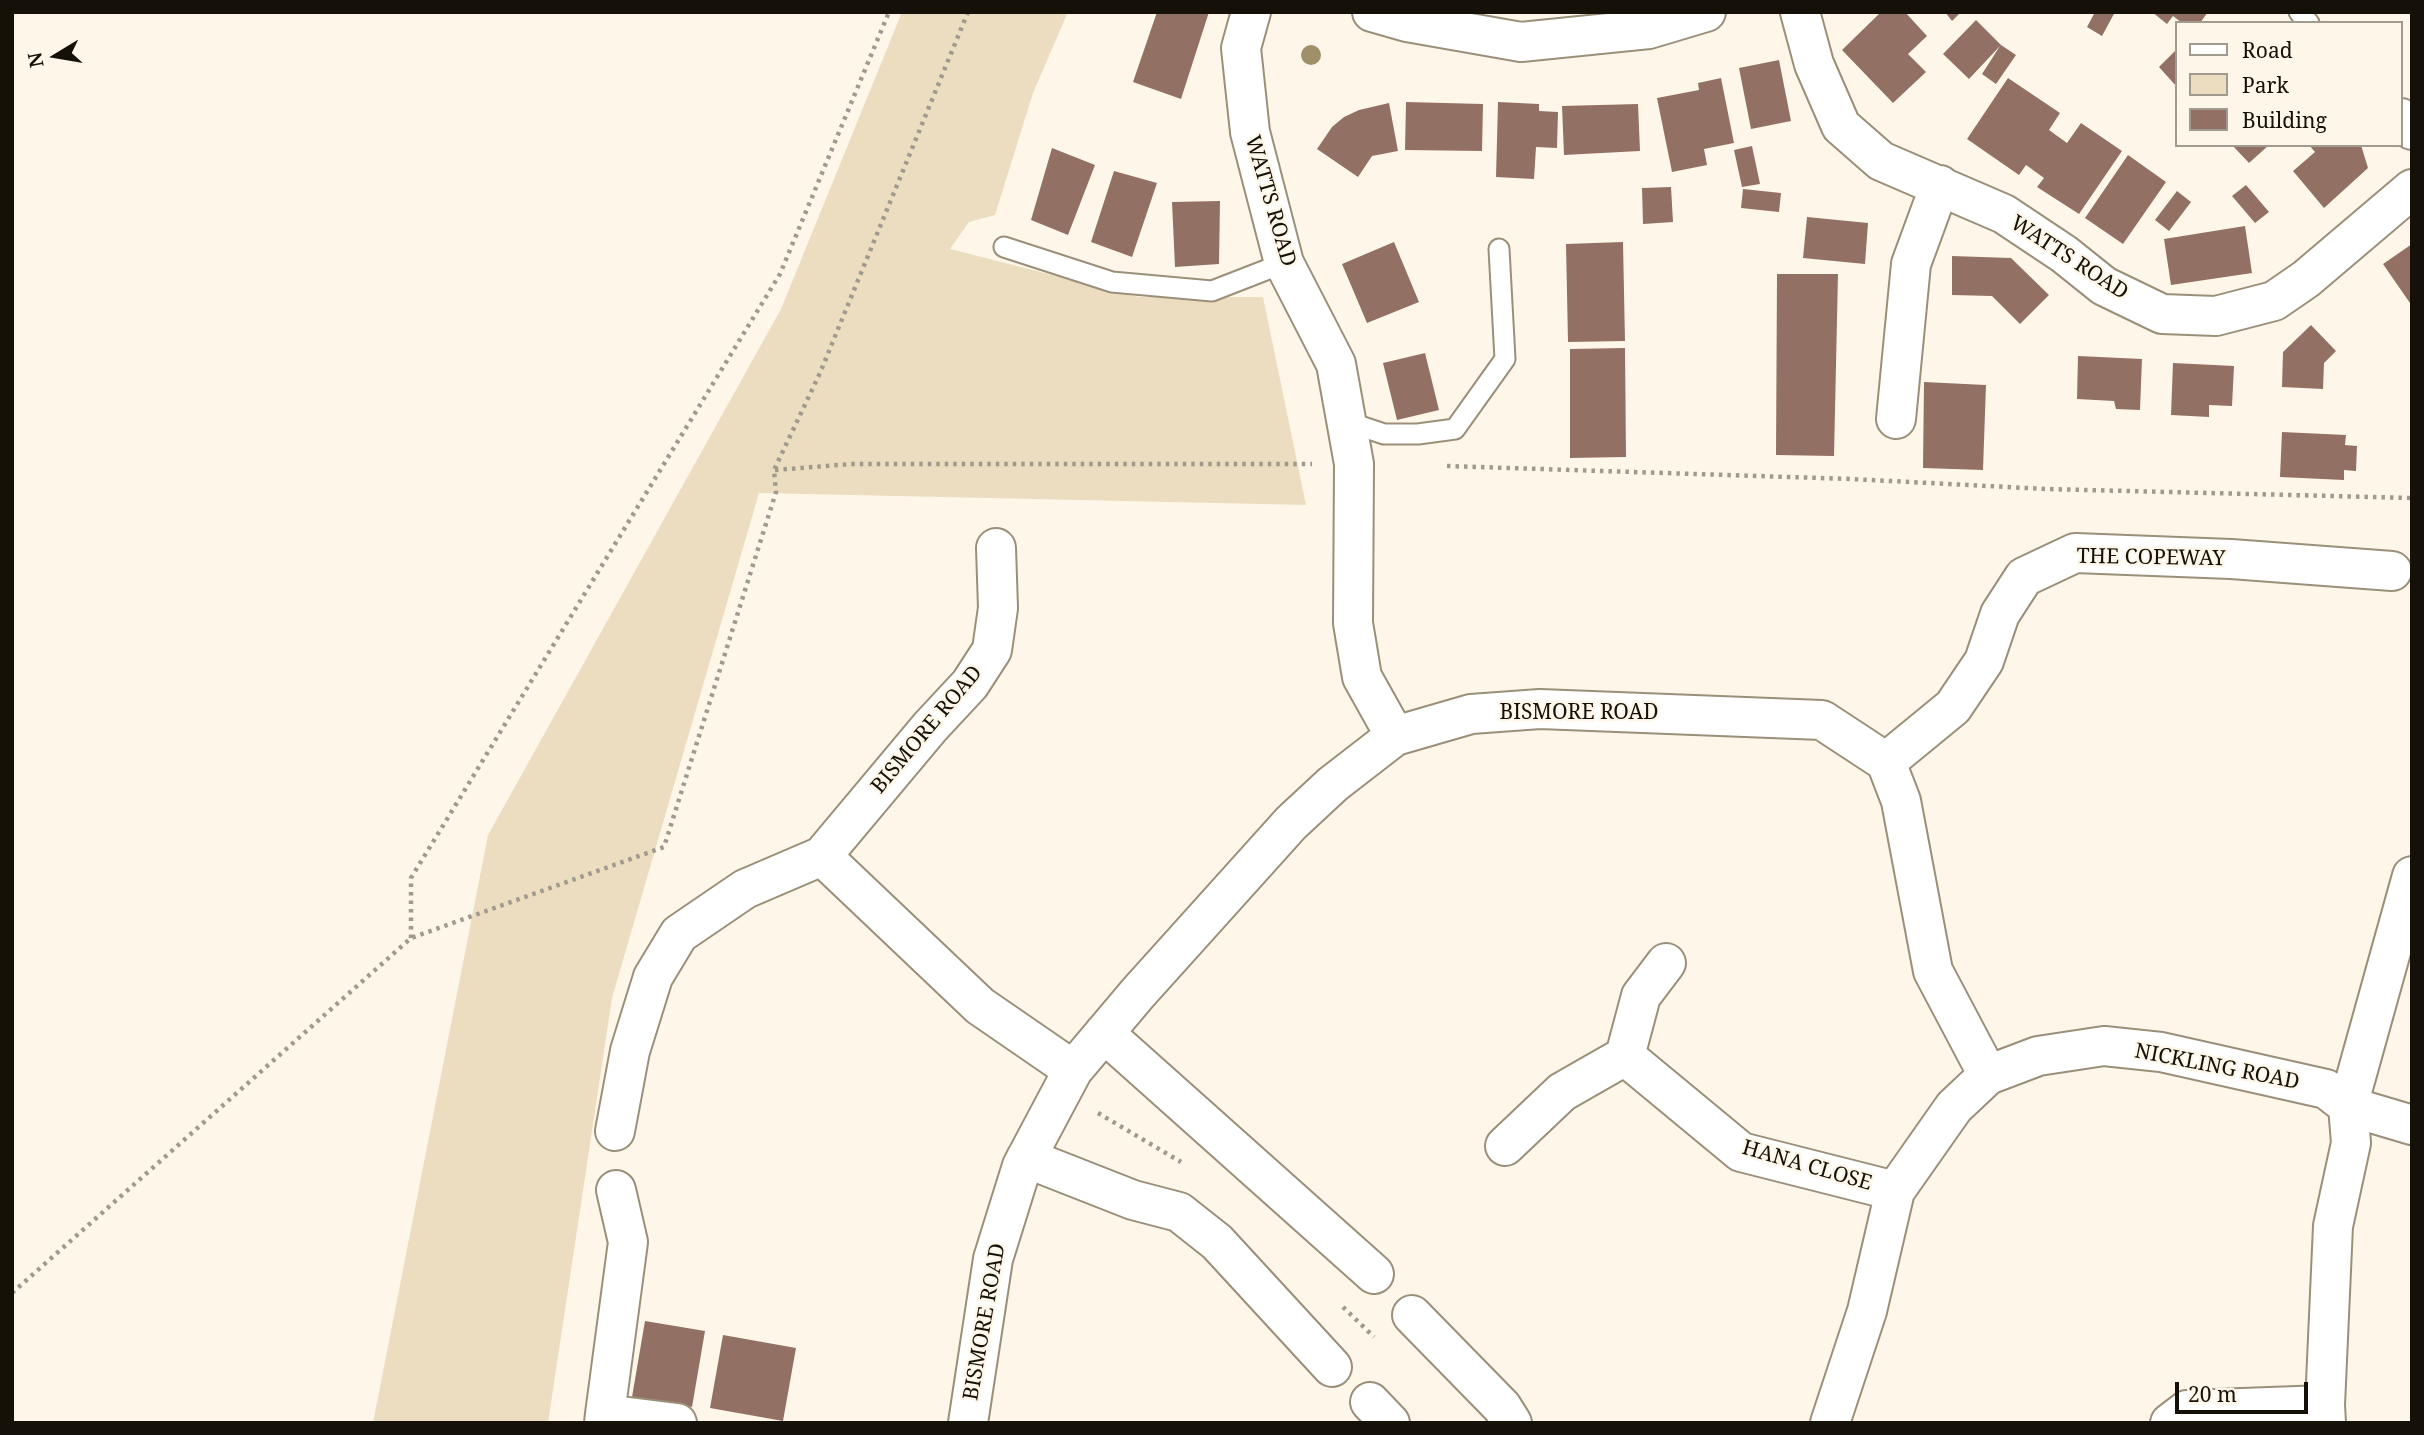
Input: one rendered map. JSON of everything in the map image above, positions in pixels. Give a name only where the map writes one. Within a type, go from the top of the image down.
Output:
[{"type":"street","name":"WATTS ROAD","points":[[1251,12],[1241,48],[1250,132],[1284,263],[1336,365],[1354,464],[1353,624],[1362,677],[1395,736]]},
{"type":"street","points":[[1372,12],[1407,22],[1521,42],[1649,29],[1706,12]]},
{"type":"street","name":"WATTS ROAD","points":[[1800,12],[1814,64],[1841,126],[1881,161],[2004,214],[2064,254],[2104,286],[2162,314],[2216,316],[2274,301],[2306,279],[2412,189]]},
{"type":"street","points":[[1896,419],[1911,264],[1940,185]]},
{"type":"street","name":"BISMORE ROAD","points":[[615,1131],[630,1051],[653,977],[679,934],[745,889],[822,856],[930,727],[970,684],[992,650],[998,608],[996,548]]},
{"type":"street","name":"THE COPEWAY","points":[[1886,762],[1953,707],[1983,661],[2000,614],[2024,577],[2076,553],[2231,559],[2392,571]]},
{"type":"street","name":"BISMORE ROAD","points":[[968,1423],[993,1259],[1026,1158],[1073,1070],[1291,823],[1395,736],[1471,714],[1540,709],[1822,720],[1886,762]]},
{"type":"street","points":[[1886,762],[1902,801],[1933,971],[1988,1075]]},
{"type":"street","points":[[822,856],[980,1006],[1073,1070]]},
{"type":"street","points":[[2170,1423],[2187,1410],[2325,1414],[2333,1226],[2351,1143],[2348,1106],[2412,876]]},
{"type":"street","points":[[1505,1146],[1562,1092],[1625,1056],[1641,996],[1666,963]]},
{"type":"street","points":[[1104,1033],[1374,1274]]},
{"type":"street","name":"NICKLING ROAD","points":[[1830,1423],[1867,1311],[1895,1191],[1954,1107],[1988,1075],[2038,1056],[2104,1046],[2161,1052],[2326,1090],[2348,1106],[2412,1125]]},
{"type":"street","name":"HANA CLOSE","points":[[1625,1056],[1741,1152],[1895,1191]]},
{"type":"street","points":[[1026,1158],[1133,1200],[1179,1212],[1217,1242],[1332,1367]]},
{"type":"street","points":[[616,1190],[628,1242],[604,1419],[677,1423]]},
{"type":"street","points":[[1412,1315],[1502,1407],[1512,1423]]},
{"type":"lane","points":[[1004,247],[1112,282],[1212,291],[1284,263]]},
{"type":"lane","points":[[1348,422],[1384,434],[1418,434],[1455,429],[1504,359],[1499,249]]},
{"type":"path","points":[[411,938],[411,878],[780,274],[889,12]]},
{"type":"path","points":[[12,1293],[411,938],[664,847],[776,492],[775,470],[820,373],[968,12]]},
{"type":"path","points":[[775,470],[851,464],[1354,464]]},
{"type":"path","points":[[1435,466],[1784,477],[2046,489],[2412,498]]},
{"type":"green space","points":[[902,12],[1068,12],[1033,93],[995,215],[969,222],[950,249],[1139,297],[1263,297],[1306,505],[759,493],[612,998],[548,1423],[373,1423],[488,835],[781,309]]},
{"type":"building","points":[[1157,12],[1209,12],[1181,99],[1133,82]]},
{"type":"building","points":[[1881,12],[1905,12],[1927,36],[1908,54],[1926,72],[1893,103],[1842,50]]},
{"type":"building","points":[[1945,12],[1961,12],[1952,21]]},
{"type":"building","points":[[2095,12],[2115,12],[2102,36],[2087,27]]},
{"type":"building","points":[[2152,12],[2208,12],[2201,21],[2179,21],[2173,16],[2167,24]]},
{"type":"building","points":[[1976,20],[2001,45],[2016,55],[1996,84],[1982,74],[2000,46],[1969,79],[1943,54]]},
{"type":"building","points":[[2176,50],[2176,86],[2159,67]]},
{"type":"building","points":[[1779,60],[1791,121],[1751,129],[1739,68]]},
{"type":"building","points":[[1721,78],[1734,143],[1704,149],[1707,165],[1672,172],[1657,98],[1699,90],[1698,83]]},
{"type":"building","points":[[2008,78],[2060,113],[2049,130],[2067,143],[2081,123],[2122,151],[2079,214],[2037,187],[2044,178],[2026,165],[2019,175],[1967,139]]},
{"type":"building","points":[[1406,102],[1483,104],[1482,151],[1405,150]]},
{"type":"building","points":[[1498,102],[1539,104],[1539,111],[1558,112],[1557,148],[1536,147],[1534,179],[1496,177]]},
{"type":"building","points":[[1389,103],[1398,151],[1372,156],[1358,177],[1317,149],[1332,127],[1344,117],[1359,110]]},
{"type":"building","points":[[1638,104],[1640,151],[1564,155],[1562,106]]},
{"type":"building","points":[[1752,146],[1760,184],[1742,187],[1734,150]]},
{"type":"building","points":[[2234,147],[2267,147],[2249,163]]},
{"type":"building","points":[[2311,147],[2362,147],[2368,168],[2324,208],[2293,171],[2315,152]]},
{"type":"building","points":[[1052,148],[1095,165],[1068,235],[1031,220]]},
{"type":"building","points":[[2128,155],[2166,182],[2123,244],[2085,218]]},
{"type":"building","points":[[1114,171],[1157,183],[1132,257],[1091,242]]},
{"type":"building","points":[[2246,185],[2269,212],[2255,223],[2232,196]]},
{"type":"building","points":[[1671,187],[1673,222],[1643,224],[1642,188]]},
{"type":"building","points":[[1743,189],[1781,193],[1779,212],[1741,208]]},
{"type":"building","points":[[2177,191],[2191,202],[2169,231],[2155,220]]},
{"type":"building","points":[[1220,201],[1219,264],[1175,267],[1172,202]]},
{"type":"building","points":[[1807,217],[1868,223],[1865,264],[1803,258]]},
{"type":"building","points":[[2245,226],[2252,273],[2171,285],[2164,239]]},
{"type":"building","points":[[1394,242],[1419,302],[1367,323],[1342,264]]},
{"type":"building","points":[[1623,242],[1625,341],[1568,342],[1566,244]]},
{"type":"building","points":[[2412,244],[2412,306],[2383,264]]},
{"type":"building","points":[[1952,256],[2011,258],[2049,295],[2020,324],[1992,296],[1952,295]]},
{"type":"building","points":[[1777,274],[1838,274],[1834,456],[1776,455]]},
{"type":"building","points":[[2311,325],[2336,351],[2324,363],[2323,389],[2282,387],[2283,352]]},
{"type":"building","points":[[1625,348],[1626,457],[1570,458],[1570,349]]},
{"type":"building","points":[[1425,353],[1439,410],[1397,420],[1383,363]]},
{"type":"building","points":[[2078,356],[2142,359],[2140,410],[2116,409],[2114,401],[2077,399]]},
{"type":"building","points":[[2173,363],[2234,366],[2232,406],[2209,405],[2209,417],[2171,415]]},
{"type":"building","points":[[1924,382],[1986,385],[1983,470],[1923,468]]},
{"type":"building","points":[[2282,432],[2346,435],[2345,445],[2357,446],[2356,471],[2344,470],[2344,480],[2280,477]]},
{"type":"building","points":[[645,1321],[705,1331],[692,1407],[632,1397]]},
{"type":"building","points":[[723,1335],[796,1348],[783,1421],[710,1408]]}]
